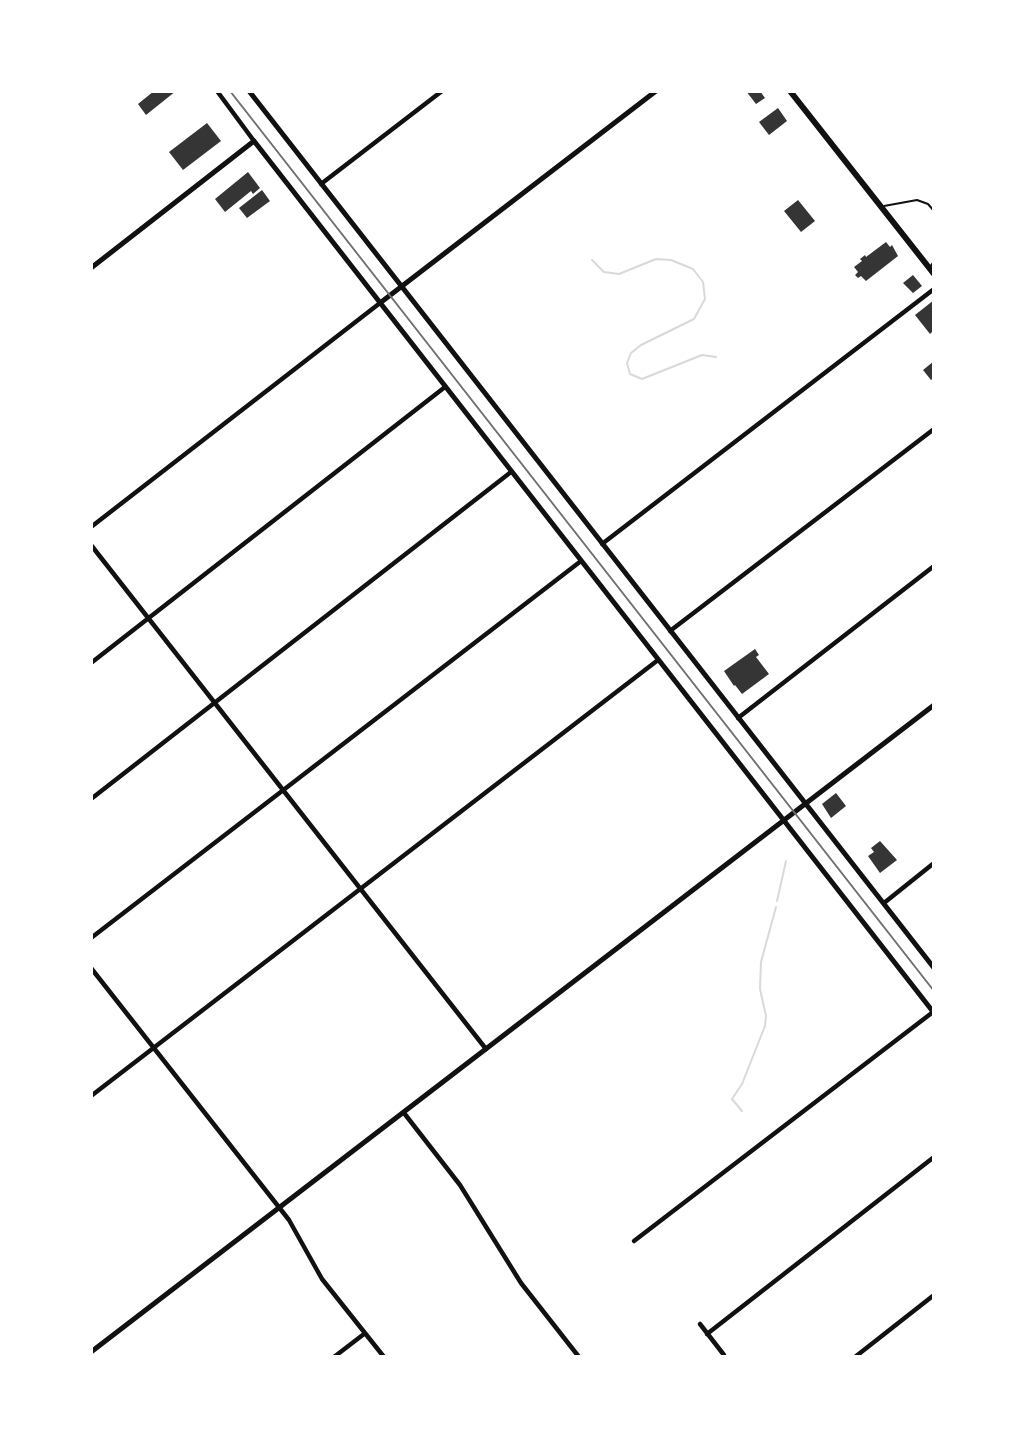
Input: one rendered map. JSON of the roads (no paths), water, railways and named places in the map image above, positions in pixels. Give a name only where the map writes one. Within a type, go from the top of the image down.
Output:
[{"type":"main road","points":[[790,91],[931,271]]},
{"type":"street","points":[[217,91],[934,1012],[634,1241]]},
{"type":"street","points":[[248,91],[934,968]]},
{"type":"street","points":[[321,184],[442,91]]},
{"type":"street","points":[[91,527],[656,91]]},
{"type":"street","points":[[91,268],[254,141]]},
{"type":"street","points":[[602,544],[934,289]]},
{"type":"street","points":[[91,663],[445,387]]},
{"type":"street","points":[[670,631],[934,429]]},
{"type":"street","points":[[91,799],[511,472]]},
{"type":"street","points":[[91,545],[487,1050]]},
{"type":"street","points":[[91,938],[581,561]]},
{"type":"street","points":[[738,718],[934,566]]},
{"type":"street","points":[[91,1096],[658,660]]},
{"type":"street","points":[[91,1352],[934,705]]},
{"type":"street","points":[[884,903],[934,863]]},
{"type":"street","points":[[91,968],[280,1208],[322,1279],[384,1357]]},
{"type":"street","points":[[404,1113],[460,1185],[521,1283],[579,1357]]},
{"type":"street","points":[[708,1334],[934,1157]]},
{"type":"street","points":[[855,1357],[934,1295]]},
{"type":"street","points":[[700,1324],[724,1355]]},
{"type":"street","points":[[334,1357],[364,1334]]},
{"type":"lane","points":[[881,207],[917,200],[933,209]]},
{"type":"lane","points":[[931,271],[934,261]]},
{"type":"waterway","points":[[592,260],[604,272],[619,274],[656,259],[671,260],[693,269],[703,282],[705,299],[694,319],[641,345],[631,353],[627,363],[630,374],[642,379],[702,355],[716,357]]},
{"type":"waterway","points":[[777,901],[786,861]]},
{"type":"waterway","points":[[742,1111],[732,1099],[742,1084],[765,1026],[766,1016],[760,989],[761,962],[776,907]]},
{"type":"railway","points":[[230,91],[934,991]]}]
